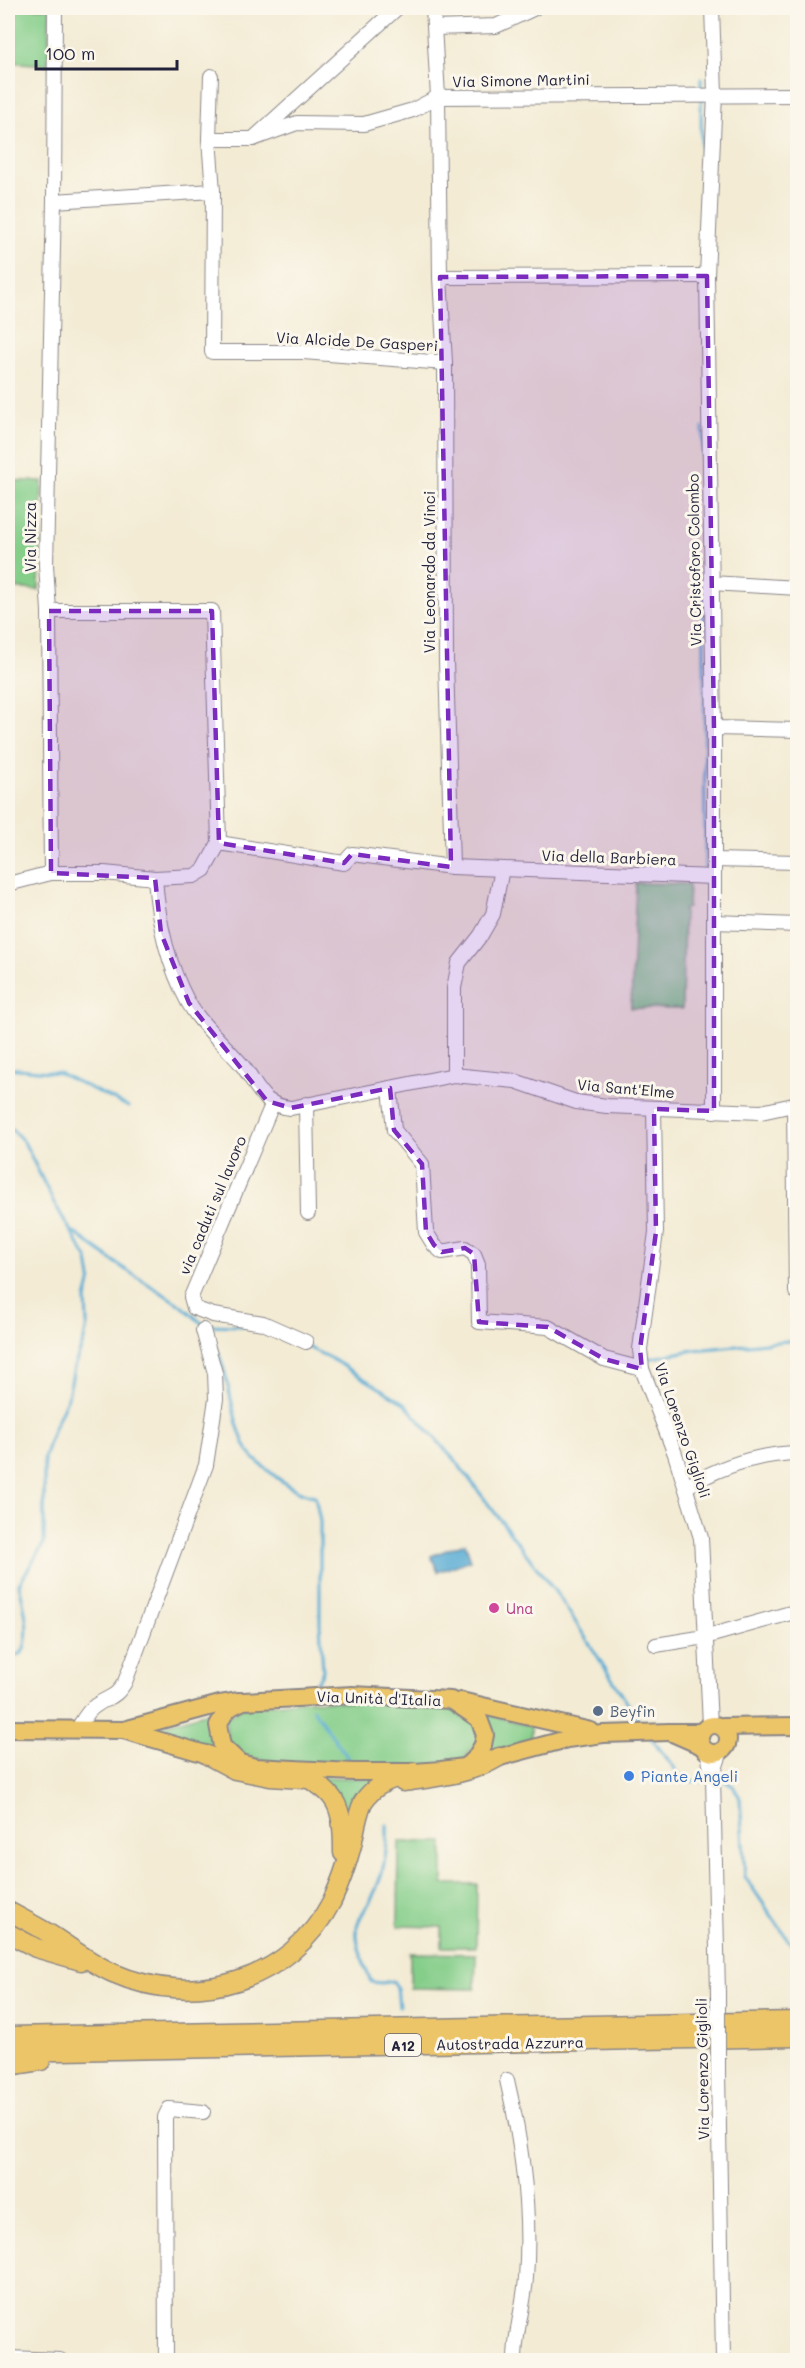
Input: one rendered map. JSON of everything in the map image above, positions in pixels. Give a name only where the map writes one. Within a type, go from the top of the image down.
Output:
[{"type":"highway","points":[[207,1755],[235,1770],[312,1780]]},
{"type":"highway","points":[[343,1870],[358,1845],[362,1823],[369,1804],[382,1790],[401,1783],[474,1770],[499,1757]]},
{"type":"highway","points":[[291,1770],[312,1780],[331,1794],[340,1811],[343,1834],[343,1870]]},
{"type":"highway","points":[[8,1911],[99,1965],[140,1983],[173,1990],[222,1986],[244,1979],[279,1961],[304,1940],[315,1927],[331,1901],[351,1848],[359,1810],[370,1792],[381,1783],[414,1773]]},
{"type":"highway","points":[[8,1933],[36,1948],[99,1965]]},
{"type":"highway","name":"Autostrada Azzurra","points":[[8,2036],[798,2021]]},
{"type":"highway","name":"Autostrada Azzurra","points":[[8,2052],[798,2037]]},
{"type":"highway","points":[[8,2066],[140,2050]]},
{"type":"main road","name":"Via Unità d'Italia","points":[[8,1728],[123,1730],[220,1704],[352,1695],[451,1700],[479,1719],[485,1735],[480,1753],[464,1767],[414,1773],[255,1767],[123,1730]]},
{"type":"main road","points":[[451,1700],[603,1734]]},
{"type":"main road","points":[[240,1762],[222,1746],[218,1731],[225,1713],[243,1701]]},
{"type":"main road","points":[[464,1767],[567,1739],[603,1734],[670,1732],[713,1739],[767,1727],[798,1726]]},
{"type":"street","name":"Via Nizza","points":[[51,873],[46,494],[54,201],[55,8]]},
{"type":"street","points":[[209,139],[253,139],[397,8]]},
{"type":"street","name":"Via Leonardo da Vinci","points":[[434,8],[438,97],[440,277],[445,363],[446,673],[452,867]]},
{"type":"street","points":[[435,28],[496,26],[535,8]]},
{"type":"street","name":"Via Cristoforo Colombo","points":[[712,8],[707,94],[704,276],[714,728],[714,1111]]},
{"type":"street","points":[[54,201],[213,191],[209,139],[211,76]]},
{"type":"street","name":"Via Simone Martini","points":[[253,139],[297,123],[364,124],[412,110],[438,97],[798,95]]},
{"type":"street","name":"Via Alcide De Gasperi","points":[[213,191],[212,352],[303,352],[445,363]]},
{"type":"street","points":[[440,277],[704,276]]},
{"type":"street","points":[[711,583],[798,588]]},
{"type":"street","points":[[8,884],[51,873],[104,873],[155,878],[194,876],[204,870],[219,843],[212,611],[49,611]]},
{"type":"street","points":[[714,728],[798,730]]},
{"type":"street","name":"Via della Barbiera","points":[[219,843],[344,863],[352,854],[452,867],[714,877]]},
{"type":"street","points":[[714,860],[798,862]]},
{"type":"street","points":[[454,1075],[454,988],[459,963],[481,935],[493,914],[502,869]]},
{"type":"street","points":[[155,878],[162,933],[173,967],[189,1003],[244,1068],[267,1101],[275,1106]]},
{"type":"street","points":[[714,922],[798,925]]},
{"type":"street","name":"Via Sant'Elme","points":[[275,1106],[291,1108],[454,1075],[514,1082],[576,1102],[654,1109],[761,1112],[796,1104]]},
{"type":"street","points":[[390,1088],[394,1130],[422,1164],[426,1232],[434,1245],[442,1252],[465,1248],[474,1254],[478,1264],[479,1322],[548,1327],[604,1359],[642,1369]]},
{"type":"street","points":[[306,1104],[308,1213]]},
{"type":"street","points":[[796,1104],[796,1292]]},
{"type":"street","name":"via caduti sul lavoro","points":[[275,1106],[190,1297],[194,1308],[213,1315],[263,1323],[306,1342]]},
{"type":"street","name":"Via Lorenzo Giglioli","points":[[654,1109],[656,1232],[641,1339],[642,1369],[686,1487],[701,1538],[705,1637],[713,1739],[723,2361]]},
{"type":"street","points":[[77,1730],[88,1712],[96,1705],[111,1699],[125,1682],[206,1465],[216,1399],[215,1373],[203,1330]]},
{"type":"street","points":[[686,1487],[721,1468],[770,1454],[798,1453]]},
{"type":"street","points":[[656,1645],[705,1637],[798,1611]]},
{"type":"street","points":[[507,2080],[517,2123],[525,2208],[526,2279],[515,2336],[515,2361]]},
{"type":"street","points":[[166,2361],[165,2117],[169,2109],[203,2112]]},
{"type":"street","points":[[8,2358],[60,2361]]},
{"type":"highlighted area","points":[[707,276],[714,728],[714,1111],[654,1109],[656,1232],[640,1349],[642,1369],[604,1359],[548,1327],[479,1322],[474,1254],[465,1248],[442,1252],[434,1245],[426,1232],[422,1164],[394,1130],[390,1088],[291,1108],[267,1101],[189,1003],[161,933],[155,878],[51,873],[49,611],[212,611],[219,843],[344,863],[352,854],[451,867],[440,277]]},
{"type":"green space","points":[[8,8],[50,8],[48,65],[8,62]]},
{"type":"green space","points":[[8,481],[42,481],[39,590],[8,588]]},
{"type":"green space","points":[[636,883],[689,884],[688,908],[684,909],[682,1009],[631,1008]]},
{"type":"green space","points":[[307,1700],[447,1707],[473,1720],[481,1734],[463,1762],[430,1766],[301,1767],[246,1757],[227,1743],[226,1718],[240,1708]]},
{"type":"green space","points":[[221,1708],[220,1754],[147,1730]]},
{"type":"green space","points":[[472,1710],[531,1726],[529,1744],[482,1754]]},
{"type":"green space","points":[[321,1777],[376,1779],[351,1827]]},
{"type":"green space","points":[[399,1842],[443,1842],[443,1884],[477,1884],[476,1947],[442,1947],[442,1927],[398,1926]]},
{"type":"green space","points":[[410,1953],[476,1954],[475,1989],[410,1988]]},
{"type":"water","points":[[465,1543],[471,1560],[438,1572],[431,1556]]},
{"type":"waterway","points":[[701,79],[701,92]]},
{"type":"waterway","points":[[701,98],[702,242]]},
{"type":"waterway","points":[[703,428],[705,868]]},
{"type":"waterway","points":[[8,1068],[59,1073],[129,1107]]},
{"type":"waterway","points":[[8,1125],[24,1142],[53,1201],[88,1260],[91,1279],[86,1299],[87,1325],[84,1340],[74,1367],[68,1397],[53,1430],[44,1458],[44,1543],[19,1584],[27,1628],[25,1645],[22,1653],[8,1659]]},
{"type":"waterway","points":[[72,1231],[120,1266],[182,1306],[205,1326]]},
{"type":"waterway","points":[[205,1325],[242,1326]]},
{"type":"waterway","points":[[211,1337],[223,1365],[237,1423],[248,1451],[284,1483],[315,1496],[320,1521],[320,1624],[323,1671],[315,1686]]},
{"type":"waterway","points":[[647,1359],[694,1350],[798,1340]]},
{"type":"waterway","points":[[305,1346],[332,1359],[404,1403],[457,1463],[560,1598],[641,1724]]},
{"type":"waterway","points":[[313,1709],[351,1762]]},
{"type":"waterway","points":[[651,1738],[683,1779],[704,1781]]},
{"type":"waterway","points":[[723,1780],[733,1786],[740,1798],[745,1877],[798,1954]]},
{"type":"waterway","points":[[387,1825],[387,1844],[382,1872],[376,1890],[359,1920],[357,1934],[361,1955],[371,1982],[393,1981],[397,1987],[399,2007]]},
{"type":"place","name":"Una","points":[[494,1608]]},
{"type":"place","name":"Beyfin","points":[[598,1711]]},
{"type":"place","name":"Piante Angeli","points":[[629,1776]]}]
